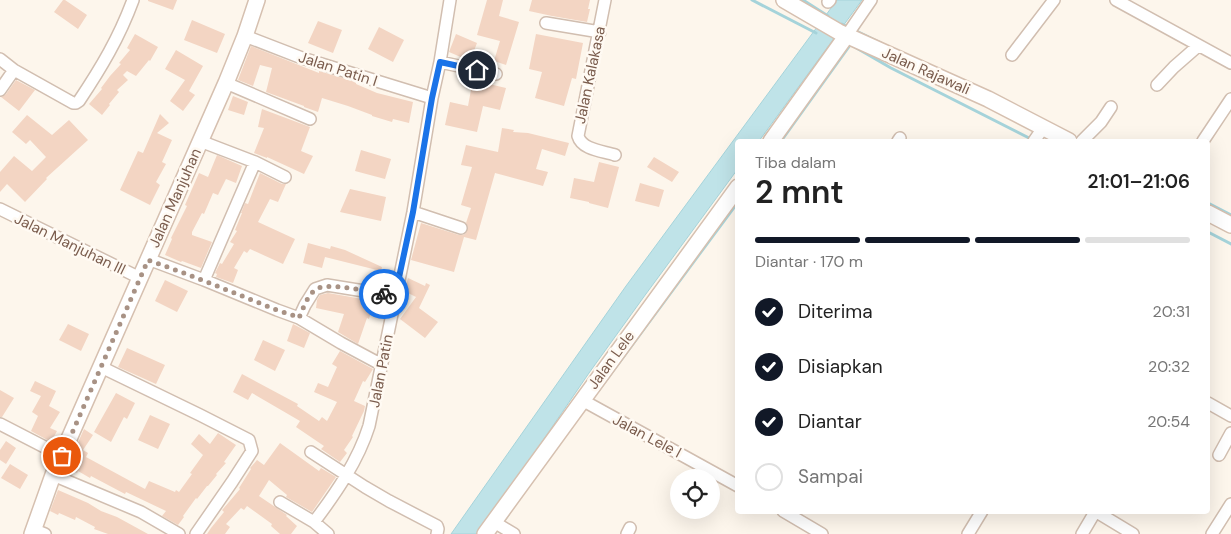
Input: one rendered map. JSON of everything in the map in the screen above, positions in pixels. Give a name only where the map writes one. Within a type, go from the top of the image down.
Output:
[{"type":"main road","name":"Jalan Manjuhan","points":[[37,533],[53,475],[226,83],[257,0]]},
{"type":"main road","name":"Jalan Rajawali","points":[[784,0],[843,34],[988,99],[1038,136],[1057,139]]},
{"type":"main road","points":[[771,139],[843,34]]},
{"type":"main road","name":"Jalan Lele","points":[[489,528],[735,191]]},
{"type":"main road","points":[[1210,214],[1231,225]]},
{"type":"street","points":[[0,59],[14,70],[73,103],[77,103],[113,46],[133,0]]},
{"type":"street","name":"Jalan Patin","points":[[314,522],[331,500],[346,475],[364,442],[369,426],[413,212],[450,0]]},
{"type":"street","name":"Jalan Kalakasa","points":[[606,0],[578,136],[582,144],[616,155]]},
{"type":"street","points":[[843,34],[871,0]]},
{"type":"street","points":[[1012,54],[1054,0]]},
{"type":"street","points":[[1124,2],[1231,63]]},
{"type":"street","points":[[546,23],[600,32]]},
{"type":"street","name":"Jalan Patin I","points":[[245,36],[302,58],[432,98]]},
{"type":"street","points":[[1157,86],[1174,67],[1200,46]]},
{"type":"street","points":[[440,62],[496,74]]},
{"type":"street","points":[[0,90],[14,70]]},
{"type":"street","points":[[226,83],[310,119]]},
{"type":"street","points":[[1204,139],[1231,99]]},
{"type":"street","points":[[1084,139],[1101,122],[1111,107]]},
{"type":"street","points":[[200,142],[255,162],[285,177]]},
{"type":"street","points":[[204,280],[255,162]]},
{"type":"street","name":"Jalan Manjuhan III","points":[[0,209],[140,278]]},
{"type":"street","points":[[413,212],[461,228]]},
{"type":"street","points":[[148,260],[291,314],[382,365]]},
{"type":"street","points":[[299,318],[304,305],[315,289],[327,285],[395,296]]},
{"type":"street","points":[[102,367],[249,440],[252,451],[196,534]]},
{"type":"street","name":"Jalan Lele I","points":[[582,400],[735,484]]},
{"type":"street","points":[[1210,404],[1231,416]]},
{"type":"street","points":[[0,424],[62,456]]},
{"type":"street","points":[[1219,454],[1231,433]]},
{"type":"street","points":[[311,452],[389,501],[437,526],[437,534]]},
{"type":"street","points":[[53,475],[140,512],[179,534]]},
{"type":"street","points":[[280,502],[314,522],[328,534]]},
{"type":"street","points":[[1212,534],[1231,504]]},
{"type":"street","points":[[787,514],[815,532]]},
{"type":"street","points":[[968,534],[980,514]]},
{"type":"street","points":[[1082,534],[1093,514]]},
{"type":"street","points":[[1100,514],[1133,534]]},
{"type":"street","points":[[489,528],[514,534]]},
{"type":"water","points":[[837,0],[862,0],[760,139],[735,139],[735,173],[589,373],[479,534],[451,534],[626,286]]},
{"type":"building","points":[[63,0],[87,15],[78,29],[54,12]]},
{"type":"building","points":[[148,0],[177,0],[173,10]]},
{"type":"building","points":[[487,0],[503,0],[499,16],[519,22],[506,65],[494,61],[500,41],[477,35]]},
{"type":"building","points":[[532,0],[590,0],[587,22],[529,11]]},
{"type":"building","points":[[192,20],[225,34],[217,53],[184,40]]},
{"type":"building","points":[[318,21],[342,30],[333,53],[308,43]]},
{"type":"building","points":[[379,27],[404,40],[393,62],[368,49]]},
{"type":"building","points":[[135,34],[158,47],[150,61],[136,76],[127,71],[123,75],[128,80],[117,90],[119,92],[102,115],[89,104],[121,64],[119,63],[130,50],[127,48]]},
{"type":"building","points":[[456,34],[477,43],[470,61],[449,52]]},
{"type":"building","points":[[536,34],[583,43],[576,79],[572,78],[564,106],[535,98],[542,72],[529,69]]},
{"type":"building","points":[[251,46],[319,73],[319,71],[356,82],[356,84],[377,93],[413,102],[409,123],[393,119],[392,122],[322,98],[318,112],[266,92],[272,68],[260,65],[253,86],[238,80]]},
{"type":"building","points":[[176,50],[203,66],[189,91],[195,95],[183,111],[170,101],[185,80],[165,69]]},
{"type":"building","points":[[473,79],[490,82],[489,84],[506,88],[500,110],[483,106],[477,132],[445,125],[450,102],[468,106]]},
{"type":"building","points":[[16,80],[35,90],[19,111],[1,97],[6,94]]},
{"type":"building","points":[[233,96],[248,102],[244,115],[228,110]]},
{"type":"building","points":[[262,109],[310,127],[301,151],[313,156],[304,174],[254,153],[264,128],[258,127]]},
{"type":"building","points":[[160,114],[169,123],[157,133],[172,140],[162,162],[166,164],[156,182],[160,185],[150,205],[120,190],[138,151],[143,153]]},
{"type":"building","points":[[27,115],[52,135],[69,120],[88,140],[46,178],[25,202],[7,184],[0,192],[0,172],[14,156],[32,171],[46,157],[30,140],[26,144],[12,132]]},
{"type":"building","points":[[502,128],[514,130],[513,132],[528,133],[569,143],[565,156],[542,149],[536,169],[548,172],[543,186],[495,173],[476,240],[464,237],[454,272],[411,260],[421,223],[459,235],[466,233],[468,227],[466,223],[471,208],[461,205],[472,167],[461,165],[466,145],[498,152]]},
{"type":"building","points":[[361,150],[391,159],[385,179],[355,171]]},
{"type":"building","points":[[217,155],[242,166],[236,183],[226,179],[218,195],[213,193],[204,214],[202,213],[192,232],[192,235],[212,242],[201,268],[165,255],[187,206],[185,205],[199,173],[208,177]]},
{"type":"building","points":[[654,157],[679,172],[672,182],[647,167]]},
{"type":"building","points":[[599,162],[619,167],[608,208],[570,198],[574,178],[594,182]]},
{"type":"building","points":[[260,173],[282,184],[286,184],[278,202],[270,199],[258,222],[295,239],[283,264],[250,249],[247,253],[244,251],[234,268],[238,270],[233,283],[216,277],[217,274],[215,273],[234,244],[230,242],[237,231],[235,230],[241,213],[245,203],[248,204]]},
{"type":"building","points":[[640,183],[664,190],[659,207],[635,201]]},
{"type":"building","points":[[350,189],[386,197],[381,221],[340,212]]},
{"type":"building","points":[[308,243],[330,249],[331,246],[345,250],[382,267],[381,271],[325,257],[322,268],[303,263]]},
{"type":"building","points":[[408,278],[425,286],[426,283],[430,285],[419,308],[438,322],[425,338],[400,319],[416,297],[404,291]]},
{"type":"building","points":[[165,280],[188,291],[177,312],[155,301]]},
{"type":"building","points":[[328,293],[374,301],[369,319],[367,318],[358,344],[338,332],[344,314],[316,308],[320,295]]},
{"type":"building","points":[[68,324],[89,334],[81,351],[59,340]]},
{"type":"building","points":[[293,324],[310,333],[304,348],[287,341]]},
{"type":"building","points":[[263,340],[285,350],[275,371],[254,360]]},
{"type":"building","points":[[127,348],[165,365],[156,384],[118,367]]},
{"type":"building","points":[[340,351],[373,369],[365,382],[363,381],[354,401],[365,406],[364,411],[353,437],[344,450],[347,453],[340,462],[321,449],[324,446],[296,427],[300,421],[252,393],[248,400],[233,392],[242,374],[298,404],[297,406],[319,421],[322,417],[327,421],[337,402],[314,392],[318,383],[328,387],[337,367],[332,364]]},
{"type":"building","points":[[35,381],[56,391],[49,406],[60,412],[50,428],[57,431],[51,442],[31,431],[38,416],[32,412],[41,396],[30,391]]},
{"type":"building","points":[[0,390],[14,398],[2,417],[0,417]]},
{"type":"building","points":[[116,393],[135,403],[127,419],[124,417],[111,442],[94,432]]},
{"type":"building","points":[[150,415],[170,424],[158,449],[138,440]]},
{"type":"building","points":[[84,429],[93,435],[83,450],[88,453],[86,457],[145,489],[149,481],[179,492],[203,455],[191,444],[199,434],[210,444],[218,433],[236,445],[224,462],[226,463],[196,498],[178,525],[162,516],[166,511],[126,492],[125,494],[91,476],[90,478],[67,467]]},
{"type":"building","points":[[6,441],[16,448],[6,464],[0,460],[0,450]]},
{"type":"building","points":[[280,443],[319,471],[321,468],[336,477],[312,512],[286,497],[287,495],[269,480],[259,496],[287,515],[297,526],[291,534],[280,534],[271,526],[272,524],[247,506],[244,510],[241,508],[226,524],[230,527],[225,534],[207,534],[224,512],[222,510],[240,489],[250,468],[257,460],[264,465]]},
{"type":"building","points":[[10,464],[28,475],[20,489],[1,478]]},
{"type":"building","points":[[58,490],[117,517],[148,534],[108,534],[94,529],[95,527],[76,517],[75,520],[59,513],[58,515],[50,511]]},
{"type":"waterway","points":[[752,0],[816,33]]},
{"type":"waterway","points":[[803,0],[828,16]]},
{"type":"waterway","points":[[842,24],[881,43]]},
{"type":"waterway","points":[[782,139],[850,45]]},
{"type":"waterway","points":[[853,46],[891,68],[1031,139]]},
{"type":"waterway","points":[[1210,204],[1231,215]]},
{"type":"waterway","points":[[598,391],[735,206]]},
{"type":"waterway","points":[[1210,233],[1231,244]]},
{"type":"waterway","points":[[494,534],[508,515]]},
{"type":"way so far","points":[[62,456],[148,260],[299,318],[304,305],[315,289],[327,285],[384,294]]},
{"type":"route","points":[[384,294],[395,296],[413,212],[440,62],[477,70]]}]
